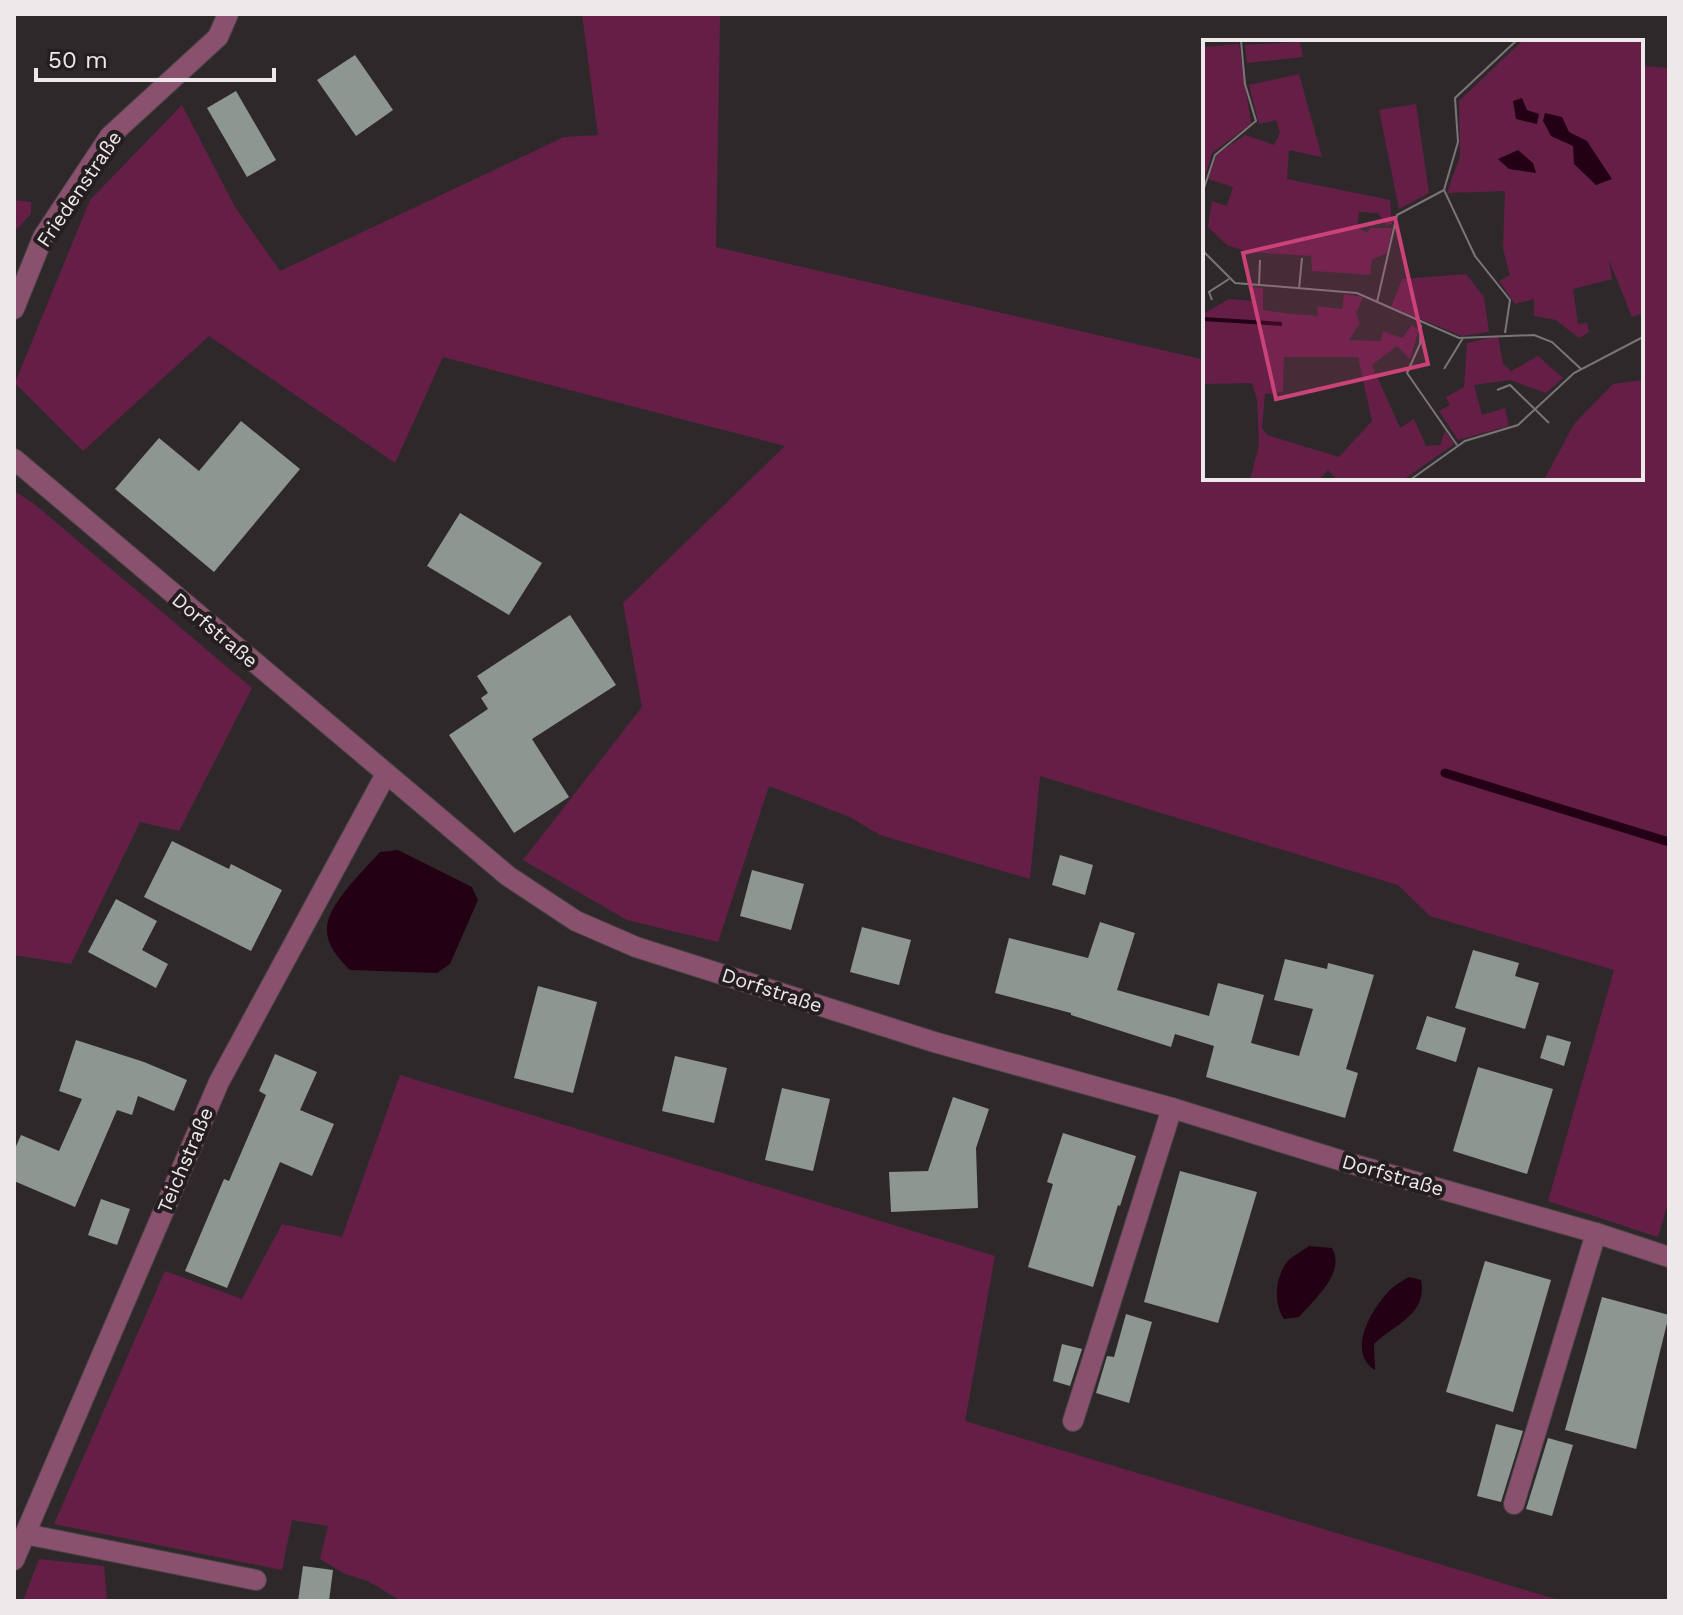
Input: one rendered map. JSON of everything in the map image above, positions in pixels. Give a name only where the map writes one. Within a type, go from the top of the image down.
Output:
[{"type":"street","name":"Friedenstraße","points":[[14,309],[43,237],[110,136],[218,37],[228,14]]},
{"type":"street","name":"Dorfstraße","points":[[14,459],[508,876],[576,921],[636,947],[934,1042],[1172,1108],[1669,1257]]},
{"type":"street","name":"Teichstraße","points":[[14,1560],[219,1082],[386,774]]},
{"type":"street","points":[[1073,1421],[1172,1108]]},
{"type":"street","points":[[1514,1504],[1596,1233]]},
{"type":"street","points":[[25,1534],[256,1580]]},
{"type":"shaded area","points":[[582,14],[720,14],[716,247],[1203,360],[1203,480],[1643,480],[1643,66],[1669,68],[1669,1200],[1658,1237],[1548,1201],[1614,970],[1430,916],[1398,885],[1040,776],[1030,879],[880,835],[850,817],[769,786],[718,942],[627,920],[523,860],[642,707],[623,603],[785,446],[443,357],[395,463],[209,336],[83,451],[15,383],[90,200],[182,105],[235,207],[280,271],[564,137],[598,135]]},
{"type":"shaded area","points":[[14,200],[31,202],[31,214],[14,232]]},
{"type":"shaded area","points":[[14,491],[33,503],[252,688],[179,831],[140,822],[71,964],[14,955]]},
{"type":"shaded area","points":[[398,850],[472,887],[478,900],[450,964],[437,973],[350,970],[331,946],[327,934],[333,909],[380,852]]},
{"type":"shaded area","points":[[400,1075],[995,1256],[965,1421],[1562,1601],[401,1601],[368,1581],[345,1574],[320,1559],[328,1526],[292,1520],[282,1570],[54,1524],[165,1271],[242,1299],[282,1224],[342,1237]]},
{"type":"shaded area","points":[[1309,1246],[1332,1248],[1335,1266],[1332,1276],[1299,1317],[1284,1319],[1277,1298],[1280,1275],[1289,1260]]},
{"type":"shaded area","points":[[1409,1277],[1421,1280],[1420,1302],[1408,1317],[1374,1344],[1375,1370],[1363,1353],[1364,1332],[1381,1300]]},
{"type":"shaded area","points":[[39,1559],[104,1566],[107,1601],[23,1601]]},
{"type":"building","points":[[355,55],[393,110],[356,136],[317,80]]},
{"type":"building","points":[[236,91],[276,160],[247,177],[207,108]]},
{"type":"building","points":[[241,421],[300,469],[214,572],[115,489],[159,438],[199,471]]},
{"type":"building","points":[[460,513],[542,563],[509,615],[427,566]]},
{"type":"building","points":[[570,615],[616,685],[532,739],[569,797],[514,833],[449,735],[488,709],[481,698],[488,693],[477,676]]},
{"type":"building","points":[[172,841],[229,869],[231,864],[282,890],[251,951],[144,897]]},
{"type":"building","points":[[1060,855],[1093,865],[1085,895],[1052,885]]},
{"type":"building","points":[[752,870],[804,884],[791,930],[740,916]]},
{"type":"building","points":[[116,899],[157,921],[142,950],[168,964],[156,988],[88,952]]},
{"type":"building","points":[[1100,922],[1135,933],[1117,990],[1209,1016],[1218,983],[1264,995],[1251,1043],[1299,1056],[1313,1009],[1274,1000],[1285,959],[1327,969],[1328,963],[1374,975],[1346,1069],[1358,1073],[1345,1118],[1206,1077],[1214,1046],[1175,1034],[1171,1047],[1071,1013],[995,993],[1009,938],[1088,958]]},
{"type":"building","points":[[862,927],[911,940],[899,985],[850,972]]},
{"type":"building","points":[[1473,950],[1519,963],[1515,976],[1539,983],[1525,1029],[1455,1008]]},
{"type":"building","points":[[538,986],[597,1002],[573,1093],[514,1078]]},
{"type":"building","points":[[1427,1016],[1466,1028],[1456,1062],[1416,1049]]},
{"type":"building","points":[[1547,1035],[1571,1042],[1564,1066],[1540,1058]]},
{"type":"building","points":[[76,1040],[187,1080],[174,1111],[138,1096],[132,1115],[117,1110],[75,1207],[14,1181],[14,1151],[21,1135],[59,1151],[82,1099],[59,1091]]},
{"type":"building","points":[[275,1054],[317,1072],[300,1110],[334,1124],[312,1176],[280,1162],[227,1288],[185,1271],[224,1179],[229,1181],[266,1095],[259,1091]]},
{"type":"building","points":[[675,1056],[727,1068],[714,1123],[662,1111]]},
{"type":"building","points":[[1478,1067],[1553,1089],[1527,1174],[1453,1151]]},
{"type":"building","points":[[782,1088],[830,1099],[813,1171],[765,1160]]},
{"type":"building","points":[[953,1097],[989,1109],[976,1148],[978,1208],[891,1212],[889,1172],[928,1171]]},
{"type":"building","points":[[1063,1133],[1136,1156],[1093,1287],[1028,1267],[1053,1184],[1047,1182]]},
{"type":"building","points":[[1180,1171],[1257,1192],[1218,1323],[1144,1302]]},
{"type":"building","points":[[101,1199],[130,1209],[117,1245],[88,1235]]},
{"type":"building","points":[[1485,1261],[1551,1280],[1513,1412],[1446,1392]]},
{"type":"building","points":[[1602,1297],[1669,1315],[1636,1449],[1565,1430]]},
{"type":"building","points":[[1126,1314],[1152,1322],[1129,1403],[1096,1393],[1107,1356],[1114,1357]]},
{"type":"building","points":[[1062,1344],[1082,1349],[1070,1386],[1053,1381]]},
{"type":"building","points":[[1496,1424],[1523,1431],[1501,1502],[1477,1496]]},
{"type":"building","points":[[1548,1438],[1573,1445],[1552,1516],[1526,1509]]},
{"type":"building","points":[[303,1566],[333,1570],[329,1601],[298,1601]]},
{"type":"waterway","points":[[1445,773],[1669,842]]}]
